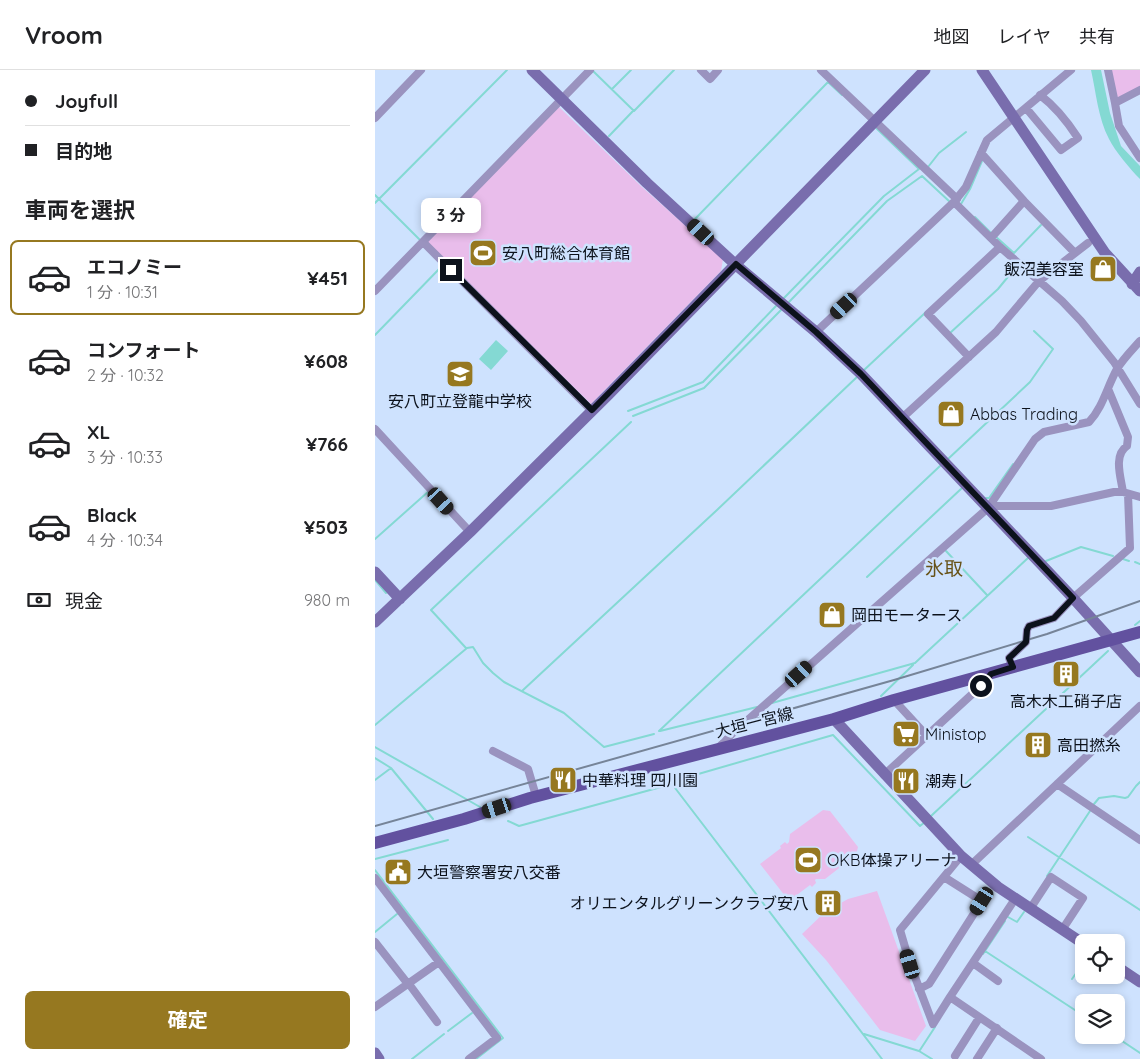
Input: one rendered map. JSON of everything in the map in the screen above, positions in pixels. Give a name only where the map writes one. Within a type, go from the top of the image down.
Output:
[{"type":"main road","name":"大垣一宮線","points":[[375,843],[464,819],[536,796],[833,719],[894,700],[1140,632]]},
{"type":"street","points":[[375,118],[421,70]]},
{"type":"street","points":[[532,70],[647,183],[861,374],[1073,598],[1140,672]]},
{"type":"street","points":[[375,291],[590,70]]},
{"type":"street","points":[[701,70],[709,79],[718,70]]},
{"type":"street","points":[[821,70],[875,121],[1000,247],[1062,301],[1081,321],[1118,367],[1139,400]]},
{"type":"street","points":[[375,622],[470,532],[592,410],[925,70]]},
{"type":"street","points":[[982,70],[1105,253],[1136,288]]},
{"type":"street","points":[[816,332],[955,201],[966,187],[987,140],[1071,70]]},
{"type":"street","points":[[1108,70],[1119,126],[1140,158]]},
{"type":"street","points":[[1115,103],[1140,90]]},
{"type":"street","points":[[1026,108],[1061,150],[1078,138],[1059,111],[1040,95]]},
{"type":"street","points":[[981,153],[1024,201],[1075,253]]},
{"type":"street","points":[[991,238],[1024,201]]},
{"type":"street","points":[[902,418],[996,332],[1039,281],[1088,243],[1089,229]]},
{"type":"street","points":[[423,242],[592,410]]},
{"type":"street","points":[[1088,243],[1105,253]]},
{"type":"street","points":[[969,357],[929,314],[1000,247]]},
{"type":"street","points":[[1136,288],[1140,272]]},
{"type":"street","points":[[718,748],[987,508],[1035,439],[1044,432],[1089,422],[1094,417],[1109,390],[1118,367],[1140,341]]},
{"type":"street","points":[[1013,667],[1009,658],[1026,642],[1029,626],[1054,618],[1073,598],[1130,548],[1125,493],[1118,456],[1123,448],[1127,446],[1128,437],[1109,390]]},
{"type":"street","points":[[375,428],[470,532]]},
{"type":"street","points":[[987,508],[1051,506],[1114,492],[1140,497]]},
{"type":"street","points":[[375,572],[399,599]]},
{"type":"street","points":[[884,775],[981,686],[991,674]]},
{"type":"street","points":[[894,700],[927,736]]},
{"type":"street","points":[[971,865],[1140,706]]},
{"type":"street","points":[[833,719],[961,856],[1030,910],[1075,938]]},
{"type":"street","points":[[493,751],[528,769],[536,796]]},
{"type":"street","points":[[1057,784],[1140,840]]},
{"type":"street","points":[[961,856],[900,930],[933,1024],[1015,899]]},
{"type":"street","points":[[919,988],[929,984],[982,901],[945,877]]},
{"type":"street","points":[[1030,910],[1051,877],[1083,898],[1062,930]]},
{"type":"street","points":[[375,878],[497,1038],[469,1059]]},
{"type":"street","points":[[375,942],[437,1022]]},
{"type":"street","points":[[375,1007],[439,962]]},
{"type":"street","points":[[973,963],[999,980]]},
{"type":"street","points":[[1125,972],[1140,982]]},
{"type":"street","points":[[950,997],[1041,1059]]},
{"type":"street","points":[[955,1056],[979,1018]]},
{"type":"street","points":[[977,1059],[997,1028]]},
{"type":"street","points":[[375,1053],[379,1059]]},
{"type":"shaded area","points":[[1091,70],[1101,70],[1110,113],[1121,146],[1140,166],[1140,179],[1127,165],[1105,131]]},
{"type":"shaded area","points":[[1111,70],[1140,70],[1140,87],[1118,100]]},
{"type":"shaded area","points":[[559,107],[642,187],[723,259],[721,271],[591,404],[426,243]]},
{"type":"shaded area","points":[[496,340],[508,351],[491,370],[479,359]]},
{"type":"shaded area","name":"OKB体操アリーナ","points":[[823,810],[830,811],[858,847],[856,855],[825,879],[816,879],[816,883],[812,887],[810,885],[789,901],[760,864],[781,848],[780,846],[785,842],[787,844],[789,842],[790,834]]},
{"type":"shaded area","name":"オリエンタルグリーンクラブ安八","points":[[877,891],[926,1026],[915,1041],[880,1030],[826,960],[802,934],[825,912],[848,899]]},
{"type":"waterway","points":[[375,203],[507,70]]},
{"type":"waterway","points":[[612,89],[631,70]]},
{"type":"waterway","points":[[593,71],[634,111],[674,70]]},
{"type":"waterway","points":[[695,219],[828,82],[842,95]]},
{"type":"waterway","points":[[609,136],[633,111]]},
{"type":"waterway","points":[[783,299],[884,196],[919,169],[875,127]]},
{"type":"waterway","points":[[928,167],[939,153],[966,132]]},
{"type":"waterway","points":[[961,204],[970,189],[982,161]]},
{"type":"waterway","points":[[788,303],[887,201],[922,176],[950,202]]},
{"type":"waterway","points":[[375,195],[420,240]]},
{"type":"waterway","points":[[975,217],[991,233]]},
{"type":"waterway","points":[[995,236],[1014,253],[1041,225]]},
{"type":"waterway","points":[[375,335],[442,266]]},
{"type":"waterway","points":[[950,333],[998,289],[1016,267]]},
{"type":"waterway","points":[[628,411],[703,382],[776,306]]},
{"type":"waterway","points":[[633,416],[704,388],[782,309]]},
{"type":"waterway","points":[[863,371],[926,312]]},
{"type":"waterway","points":[[948,459],[1030,382],[1053,349],[1034,331]]},
{"type":"waterway","points":[[522,691],[857,377]]},
{"type":"waterway","points":[[466,648],[431,610],[631,422]]},
{"type":"waterway","points":[[986,498],[989,498],[1013,464]]},
{"type":"waterway","points":[[659,731],[940,466]]},
{"type":"waterway","points":[[867,577],[962,488]]},
{"type":"waterway","points":[[375,539],[429,491]]},
{"type":"waterway","points":[[1046,561],[1081,547],[1113,556]]},
{"type":"waterway","points":[[946,551],[987,595]]},
{"type":"waterway","points":[[772,703],[915,663],[1028,558]]},
{"type":"waterway","points":[[1123,559],[1129,561]]},
{"type":"waterway","points":[[1135,562],[1140,564]]},
{"type":"waterway","points":[[375,580],[386,593]]},
{"type":"waterway","points":[[1135,625],[1140,621]]},
{"type":"waterway","points":[[375,725],[467,648],[473,647],[483,663],[504,682],[564,713],[604,747],[654,734]]},
{"type":"waterway","points":[[931,816],[1108,651]]},
{"type":"waterway","points":[[881,696],[913,665]]},
{"type":"waterway","points":[[660,731],[757,707]]},
{"type":"waterway","points":[[688,777],[833,735],[920,826],[925,822]]},
{"type":"waterway","points":[[375,747],[480,807]]},
{"type":"waterway","points":[[375,758],[391,768],[433,819]]},
{"type":"waterway","points":[[375,780],[391,768]]},
{"type":"waterway","points":[[673,783],[680,780]]},
{"type":"waterway","points":[[1094,804],[1099,798],[1128,797],[1140,782]]},
{"type":"waterway","points":[[508,821],[519,826],[672,784],[882,1059]]},
{"type":"waterway","points":[[1047,876],[1090,811]]},
{"type":"waterway","points":[[1028,837],[1140,910]]},
{"type":"waterway","points":[[375,859],[448,840]]},
{"type":"waterway","points":[[375,870],[503,1038],[476,1059]]},
{"type":"waterway","points":[[1008,917],[1017,922],[1024,912]]},
{"type":"waterway","points":[[375,932],[397,914]]},
{"type":"waterway","points":[[983,954],[1005,921]]},
{"type":"waterway","points":[[985,951],[1075,1010]]},
{"type":"waterway","points":[[1072,979],[1075,975]]},
{"type":"waterway","points":[[448,1031],[472,1013]]},
{"type":"waterway","points":[[920,1050],[935,1027]]},
{"type":"waterway","points":[[412,1059],[444,1034]]},
{"type":"waterway","points":[[864,1034],[919,1051],[932,1059]]},
{"type":"waterway","points":[[1125,1043],[1140,1053]]},
{"type":"railway","points":[[375,826],[894,680],[1047,634],[1140,601]]},
{"type":"place","name":"安八町総合体育館","points":[[483,253]]},
{"type":"place","name":"飯沼美容室","points":[[1103,269]]},
{"type":"place","name":"安八町立登龍中学校","points":[[460,374]]},
{"type":"place","name":"Abbas Trading","points":[[951,414]]},
{"type":"place","name":"岡田モータース","points":[[832,615]]},
{"type":"place","name":"高木木工硝子店","points":[[1066,674]]},
{"type":"place","name":"Ministop","points":[[906,734]]},
{"type":"place","name":"高田撚糸","points":[[1038,745]]},
{"type":"place","name":"中華料理 四川園","points":[[563,780]]},
{"type":"place","name":"潮寿し","points":[[906,781]]},
{"type":"place","name":"OKB体操アリーナ","points":[[808,860]]},
{"type":"place","name":"大垣警察署安八交番","points":[[398,872]]},
{"type":"place","name":"オリエンタルグリーンクラブ安八","points":[[828,903]]},
{"type":"district","name":"氷取","points":[[944,568]]},
{"type":"route","points":[[451,270],[592,410],[736,264],[816,332],[861,374],[1073,598],[1054,618],[1029,626],[1026,642],[1009,658],[1013,667],[991,674],[981,686]]}]
